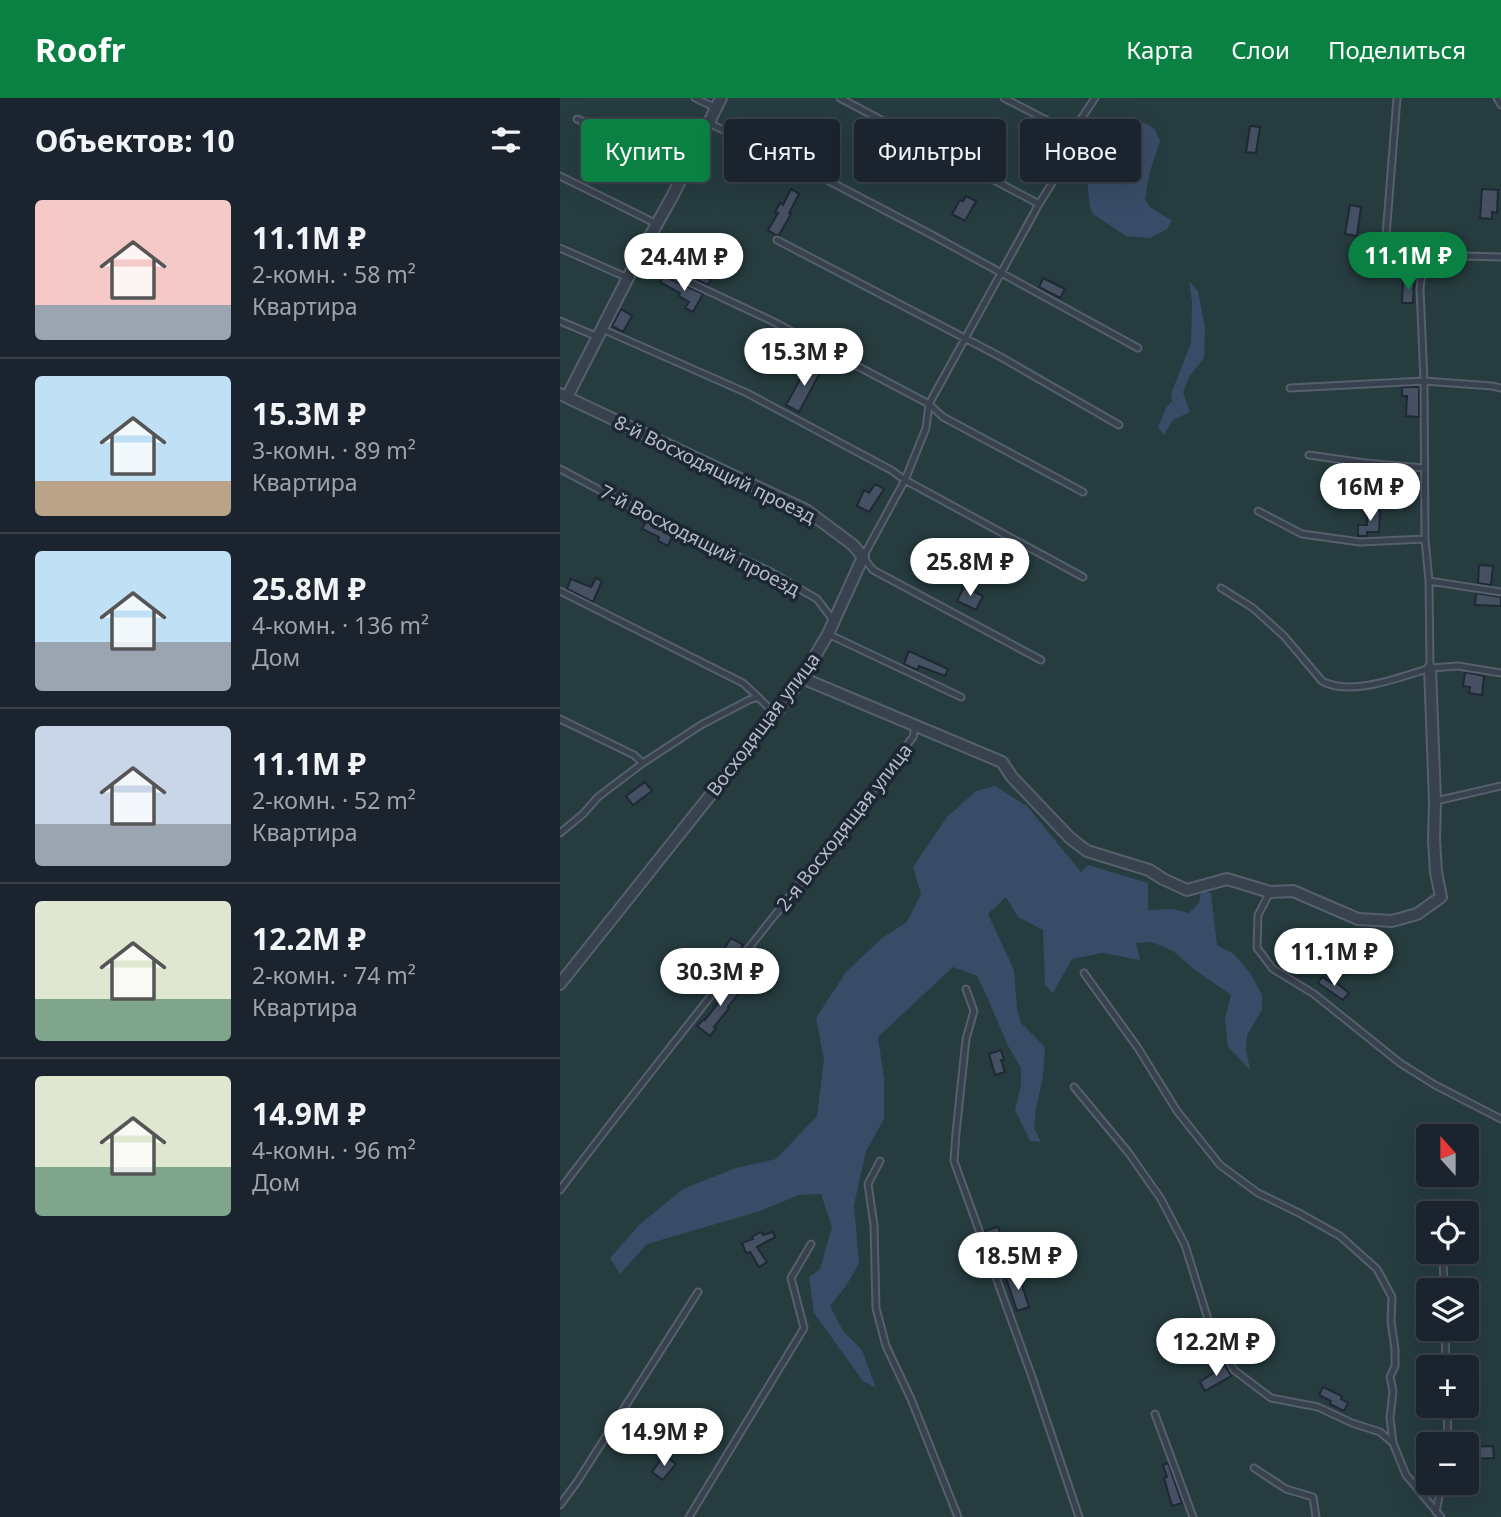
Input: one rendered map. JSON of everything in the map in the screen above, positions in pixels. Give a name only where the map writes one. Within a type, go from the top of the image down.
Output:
[{"type":"street","points":[[710,121],[719,103]]},
{"type":"street","points":[[563,396],[600,333],[679,182]]},
{"type":"street","name":"8-й Восходящий проезд","points":[[563,396],[806,510],[853,545],[863,557]]},
{"type":"street","name":"Восходящая улица","points":[[560,984],[802,678],[828,634],[863,557]]},
{"type":"street","points":[[802,678],[1002,762],[1012,777],[1070,838],[1087,851],[1149,870],[1187,890],[1227,879],[1270,892],[1293,891],[1358,919],[1392,921],[1417,914],[1441,897],[1434,840],[1430,668]]},
{"type":"lane","points":[[695,98],[719,103]]},
{"type":"lane","points":[[839,98],[1039,204]]},
{"type":"lane","points":[[1004,98],[1044,119]]},
{"type":"lane","name":"Восходящая улица","points":[[1081,119],[1095,98]]},
{"type":"lane","points":[[1397,98],[1385,248],[1424,255],[1501,257]]},
{"type":"lane","points":[[1497,98],[1501,105]]},
{"type":"lane","points":[[577,119],[581,121]]},
{"type":"lane","points":[[710,123],[829,181],[1138,348]]},
{"type":"lane","points":[[560,176],[657,223]]},
{"type":"lane","name":"Восходящая улица","points":[[863,557],[905,480],[926,428],[929,404],[1053,182]]},
{"type":"lane","points":[[777,240],[999,356],[1119,425]]},
{"type":"lane","points":[[560,248],[628,278]]},
{"type":"lane","points":[[1424,255],[1420,289],[1430,668]]},
{"type":"lane","points":[[638,258],[772,321],[929,404],[943,417],[1083,492]]},
{"type":"lane","points":[[560,321],[600,333],[747,393],[1083,577]]},
{"type":"lane","points":[[1290,388],[1424,381],[1501,388]]},
{"type":"lane","points":[[1309,455],[1424,468]]},
{"type":"lane","name":"7-й Восходящий проезд","points":[[560,469],[624,503],[769,571],[817,599],[833,620]]},
{"type":"lane","points":[[1258,511],[1302,534],[1360,542],[1425,539]]},
{"type":"lane","points":[[863,557],[873,570],[1041,660]]},
{"type":"lane","points":[[1429,581],[1501,592]]},
{"type":"lane","points":[[1221,588],[1253,608],[1284,636],[1322,681],[1328,684],[1348,687],[1381,683],[1430,668],[1458,666],[1501,673]]},
{"type":"lane","points":[[560,591],[743,683],[775,714]]},
{"type":"lane","points":[[828,634],[961,697]]},
{"type":"lane","points":[[560,832],[583,814],[598,797],[643,763],[701,725],[758,697]]},
{"type":"lane","points":[[560,719],[634,755],[643,763]]},
{"type":"lane","name":"2-я Восходящая улица","points":[[560,1190],[866,800],[913,737],[915,726]]},
{"type":"lane","points":[[1435,802],[1501,786]]},
{"type":"lane","points":[[1270,892],[1258,915],[1257,948],[1273,969],[1314,994],[1435,1086],[1501,1119]]},
{"type":"lane","points":[[1084,973],[1138,1048],[1177,1111],[1220,1164],[1258,1193],[1340,1236],[1377,1269],[1392,1297],[1395,1366],[1390,1377],[1393,1391],[1390,1419],[1393,1443],[1406,1475],[1438,1514]]},
{"type":"lane","points":[[966,989],[974,1011],[966,1039],[954,1161],[1079,1517]]},
{"type":"lane","points":[[1074,1087],[1128,1152],[1161,1199],[1185,1245],[1211,1329],[1234,1370],[1271,1398],[1318,1407],[1352,1423],[1380,1432],[1393,1443]]},
{"type":"lane","points":[[880,1161],[868,1184],[874,1225],[876,1308],[886,1346],[911,1399],[958,1517]]},
{"type":"lane","points":[[689,1517],[804,1328],[791,1278],[811,1244]]},
{"type":"lane","points":[[560,1505],[698,1292]]},
{"type":"lane","points":[[1155,1414],[1193,1517]]},
{"type":"lane","points":[[1254,1468],[1286,1489],[1313,1497],[1316,1517]]},
{"type":"lane","points":[[1438,1514],[1440,1495]]},
{"type":"green space","points":[[560,98],[1501,98],[1501,1517],[560,1517]]},
{"type":"water","points":[[1141,122],[1151,126],[1160,141],[1150,171],[1145,199],[1150,207],[1172,221],[1167,229],[1150,238],[1126,236],[1093,214],[1087,182],[1141,182]]},
{"type":"water","points":[[1189,281],[1198,291],[1205,328],[1204,358],[1189,377],[1183,392],[1190,412],[1173,420],[1164,435],[1158,427],[1172,401],[1171,394],[1191,343],[1192,302]]},
{"type":"water","points":[[995,786],[1027,806],[1081,872],[1088,865],[1148,883],[1148,910],[1173,909],[1189,913],[1199,903],[1201,891],[1211,893],[1217,945],[1234,954],[1251,974],[1262,995],[1262,1010],[1247,1035],[1246,1049],[1250,1070],[1228,1047],[1225,1019],[1231,995],[1173,951],[1152,942],[1136,943],[1140,960],[1102,953],[1072,959],[1053,993],[1045,985],[1043,930],[1018,917],[1006,897],[988,914],[1014,970],[1017,1009],[1021,1023],[1045,1047],[1034,1128],[1041,1142],[1030,1141],[1015,1110],[1021,1085],[1021,1068],[1008,1046],[977,976],[953,967],[878,1037],[884,1078],[884,1119],[866,1151],[854,1205],[859,1263],[830,1306],[843,1331],[862,1350],[876,1388],[863,1381],[814,1313],[809,1277],[820,1269],[832,1227],[821,1194],[799,1195],[757,1212],[647,1244],[620,1274],[610,1258],[639,1225],[683,1189],[736,1168],[776,1159],[817,1116],[824,1060],[816,1018],[846,972],[882,938],[907,922],[921,894],[913,867],[947,817],[976,791]]},
{"type":"building","points":[[1250,126],[1260,127],[1256,153],[1246,152]]},
{"type":"building","points":[[791,189],[799,194],[789,213],[791,214],[779,235],[776,235],[768,230],[778,213],[775,212],[780,203],[783,205]]},
{"type":"building","points":[[1482,189],[1498,190],[1497,213],[1492,212],[1492,219],[1480,218]]},
{"type":"building","points":[[966,196],[976,201],[965,221],[952,214],[960,200],[963,201]]},
{"type":"building","points":[[1350,205],[1361,207],[1357,236],[1345,234]]},
{"type":"building","points":[[672,261],[683,266],[685,263],[711,280],[708,285],[669,267]]},
{"type":"building","points":[[664,276],[703,294],[693,312],[685,308],[689,302],[679,296],[680,293],[660,282]]},
{"type":"building","points":[[1043,278],[1065,289],[1060,298],[1039,287]]},
{"type":"building","points":[[1403,281],[1414,281],[1413,303],[1402,303]]},
{"type":"building","points":[[621,309],[632,316],[623,332],[612,326]]},
{"type":"building","points":[[814,362],[823,367],[799,412],[786,405],[802,376],[805,378]]},
{"type":"building","points":[[1402,387],[1419,387],[1419,417],[1406,416],[1407,396],[1402,396]]},
{"type":"building","points":[[875,484],[884,489],[869,512],[857,506],[864,490],[869,493]]},
{"type":"building","points":[[1367,509],[1380,510],[1379,532],[1367,532],[1367,536],[1358,536],[1358,525],[1367,525]]},
{"type":"building","points":[[647,519],[674,532],[668,546],[658,541],[659,537],[642,529]]},
{"type":"building","points":[[1479,565],[1493,566],[1491,585],[1478,583]]},
{"type":"building","points":[[596,578],[602,581],[593,602],[567,589],[571,579],[591,587]]},
{"type":"building","points":[[964,587],[983,596],[976,610],[957,601]]},
{"type":"building","points":[[1476,593],[1501,597],[1501,606],[1475,605]]},
{"type":"building","points":[[909,651],[948,669],[945,676],[919,666],[917,670],[904,664]]},
{"type":"building","points":[[1465,672],[1484,676],[1482,695],[1469,693],[1470,687],[1463,686]]},
{"type":"building","points":[[645,782],[652,791],[633,805],[626,796]]},
{"type":"building","points":[[731,938],[743,945],[733,960],[730,958],[712,986],[704,981]]},
{"type":"building","points":[[1322,977],[1332,983],[1334,981],[1349,993],[1343,1000],[1318,983]]},
{"type":"building","points":[[730,980],[742,989],[710,1036],[697,1026],[726,993],[722,991]]},
{"type":"building","points":[[1001,1050],[1005,1072],[995,1075],[989,1054]]},
{"type":"building","points":[[998,1227],[1006,1261],[997,1264],[985,1231]]},
{"type":"building","points":[[761,1232],[763,1235],[773,1232],[775,1237],[757,1247],[767,1262],[759,1267],[750,1252],[746,1253],[742,1243]]},
{"type":"building","points":[[1021,1274],[1029,1307],[1017,1311],[1006,1278]]},
{"type":"building","points":[[1225,1365],[1231,1376],[1205,1391],[1200,1382]]},
{"type":"building","points":[[1323,1387],[1342,1396],[1341,1399],[1348,1403],[1344,1411],[1319,1395]]},
{"type":"building","points":[[1493,1446],[1494,1458],[1479,1459],[1479,1447]]},
{"type":"building","points":[[664,1455],[676,1464],[663,1480],[652,1472]]},
{"type":"building","points":[[1168,1463],[1182,1503],[1172,1506],[1164,1478],[1167,1477],[1163,1465]]}]
